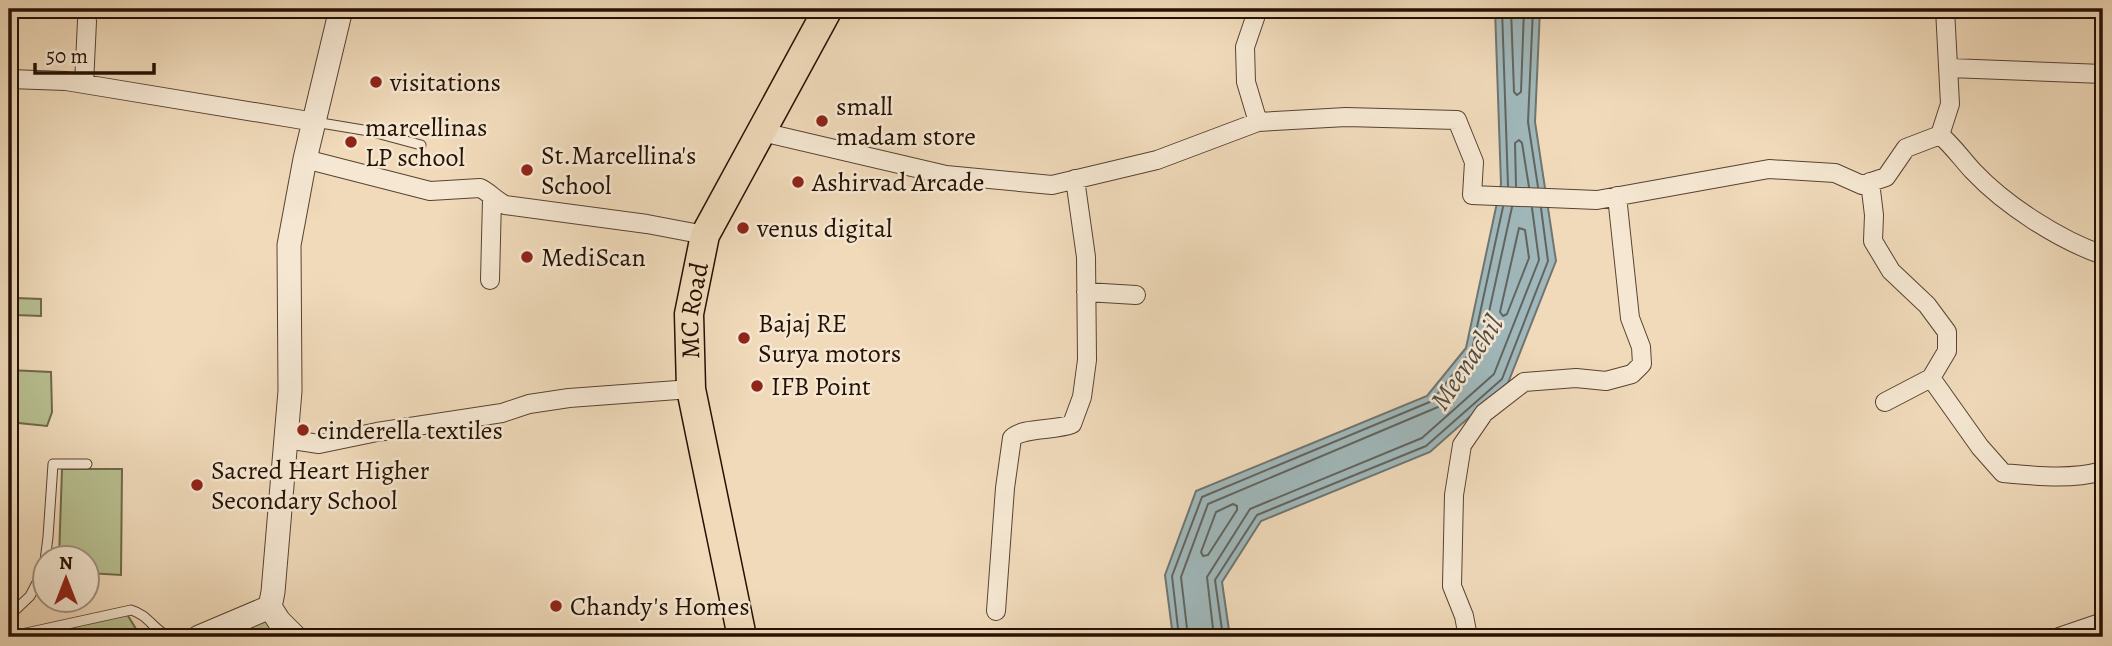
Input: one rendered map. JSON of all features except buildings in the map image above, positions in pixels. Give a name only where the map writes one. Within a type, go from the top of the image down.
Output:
[{"type":"main road","name":"MC Road","points":[[743,637],[691,389],[689,314],[705,234],[828,9]]},
{"type":"street","points":[[295,637],[270,607],[290,391],[289,245],[305,159],[341,9]]},
{"type":"street","points":[[1258,9],[1245,47],[1246,82],[1258,122]]},
{"type":"street","points":[[1940,135],[1950,104],[1945,9]]},
{"type":"street","points":[[84,84],[87,21]]},
{"type":"street","points":[[1950,68],[2103,74]]},
{"type":"street","points":[[9,79],[66,81],[315,122]]},
{"type":"street","points":[[761,132],[946,175],[1052,185],[1157,160],[1258,122],[1346,117],[1457,120],[1474,162],[1472,195],[1597,200],[1769,169],[1835,173],[1862,185],[1886,177],[1895,160],[1906,148],[1940,135]]},
{"type":"street","points":[[1940,135],[1954,146],[1973,171],[2007,199],[2050,230],[2103,255]]},
{"type":"street","points":[[305,159],[430,191],[480,188],[505,205],[705,234]]},
{"type":"street","points":[[996,611],[1005,488],[1012,438],[1024,431],[1062,428],[1072,424],[1078,415],[1087,360],[1086,257],[1075,179]]},
{"type":"street","points":[[1870,182],[1874,215],[1873,241],[1891,271],[1927,305],[1947,332],[1947,351],[1931,379],[1885,402]]},
{"type":"street","points":[[1468,637],[1464,617],[1452,586],[1454,495],[1462,445],[1484,413],[1524,382],[1576,378],[1606,381],[1632,374],[1642,364],[1640,347],[1630,317],[1617,196]]},
{"type":"street","points":[[490,280],[492,198]]},
{"type":"street","points":[[1086,292],[1136,295]]},
{"type":"street","points":[[1931,379],[1980,447],[2004,472],[2049,477],[2085,476],[2103,471]]},
{"type":"street","points":[[286,439],[318,444],[418,425],[502,413],[542,402],[691,389]]},
{"type":"street","points":[[199,637],[270,607]]},
{"type":"street","points":[[2059,637],[2103,622]]},
{"type":"lane","points":[[315,122],[369,131],[421,145]]},
{"type":"lane","points":[[87,464],[53,464],[44,569],[30,596],[9,616],[16,636],[131,610],[142,614],[164,637],[176,637]]},
{"type":"green space","points":[[16,298],[41,299],[41,316],[16,315]]},
{"type":"green space","points":[[9,370],[51,372],[52,412],[47,426],[9,422]]},
{"type":"green space","points":[[62,469],[122,469],[121,575],[102,574],[102,544],[59,544]]},
{"type":"green space","points":[[125,611],[141,637],[25,637]]},
{"type":"green space","points":[[262,612],[283,637],[230,637]]},
{"type":"water","name":"Meenachil","points":[[1495,9],[1540,9],[1535,122],[1556,261],[1508,383],[1430,452],[1261,521],[1222,582],[1230,637],[1173,637],[1165,575],[1196,491],[1427,396],[1466,348],[1501,184]]},
{"type":"place","name":"visitations","points":[[376,82]]},
{"type":"place","name":"small madam store","points":[[822,121]]},
{"type":"place","name":"marcellinas LP school","points":[[351,142]]},
{"type":"place","name":"St.Marcellina's School","points":[[527,170]]},
{"type":"place","name":"Ashirvad Arcade","points":[[798,182]]},
{"type":"place","name":"venus digital","points":[[743,228]]},
{"type":"place","name":"MediScan","points":[[527,257]]},
{"type":"place","name":"Bajaj RE Surya motors","points":[[744,338]]},
{"type":"place","name":"IFB Point","points":[[757,386]]},
{"type":"place","name":"cinderella textiles","points":[[303,430]]},
{"type":"place","name":"Sacred Heart Higher Secondary School","points":[[197,485]]},
{"type":"place","name":"Chandy's Homes","points":[[556,606]]}]
